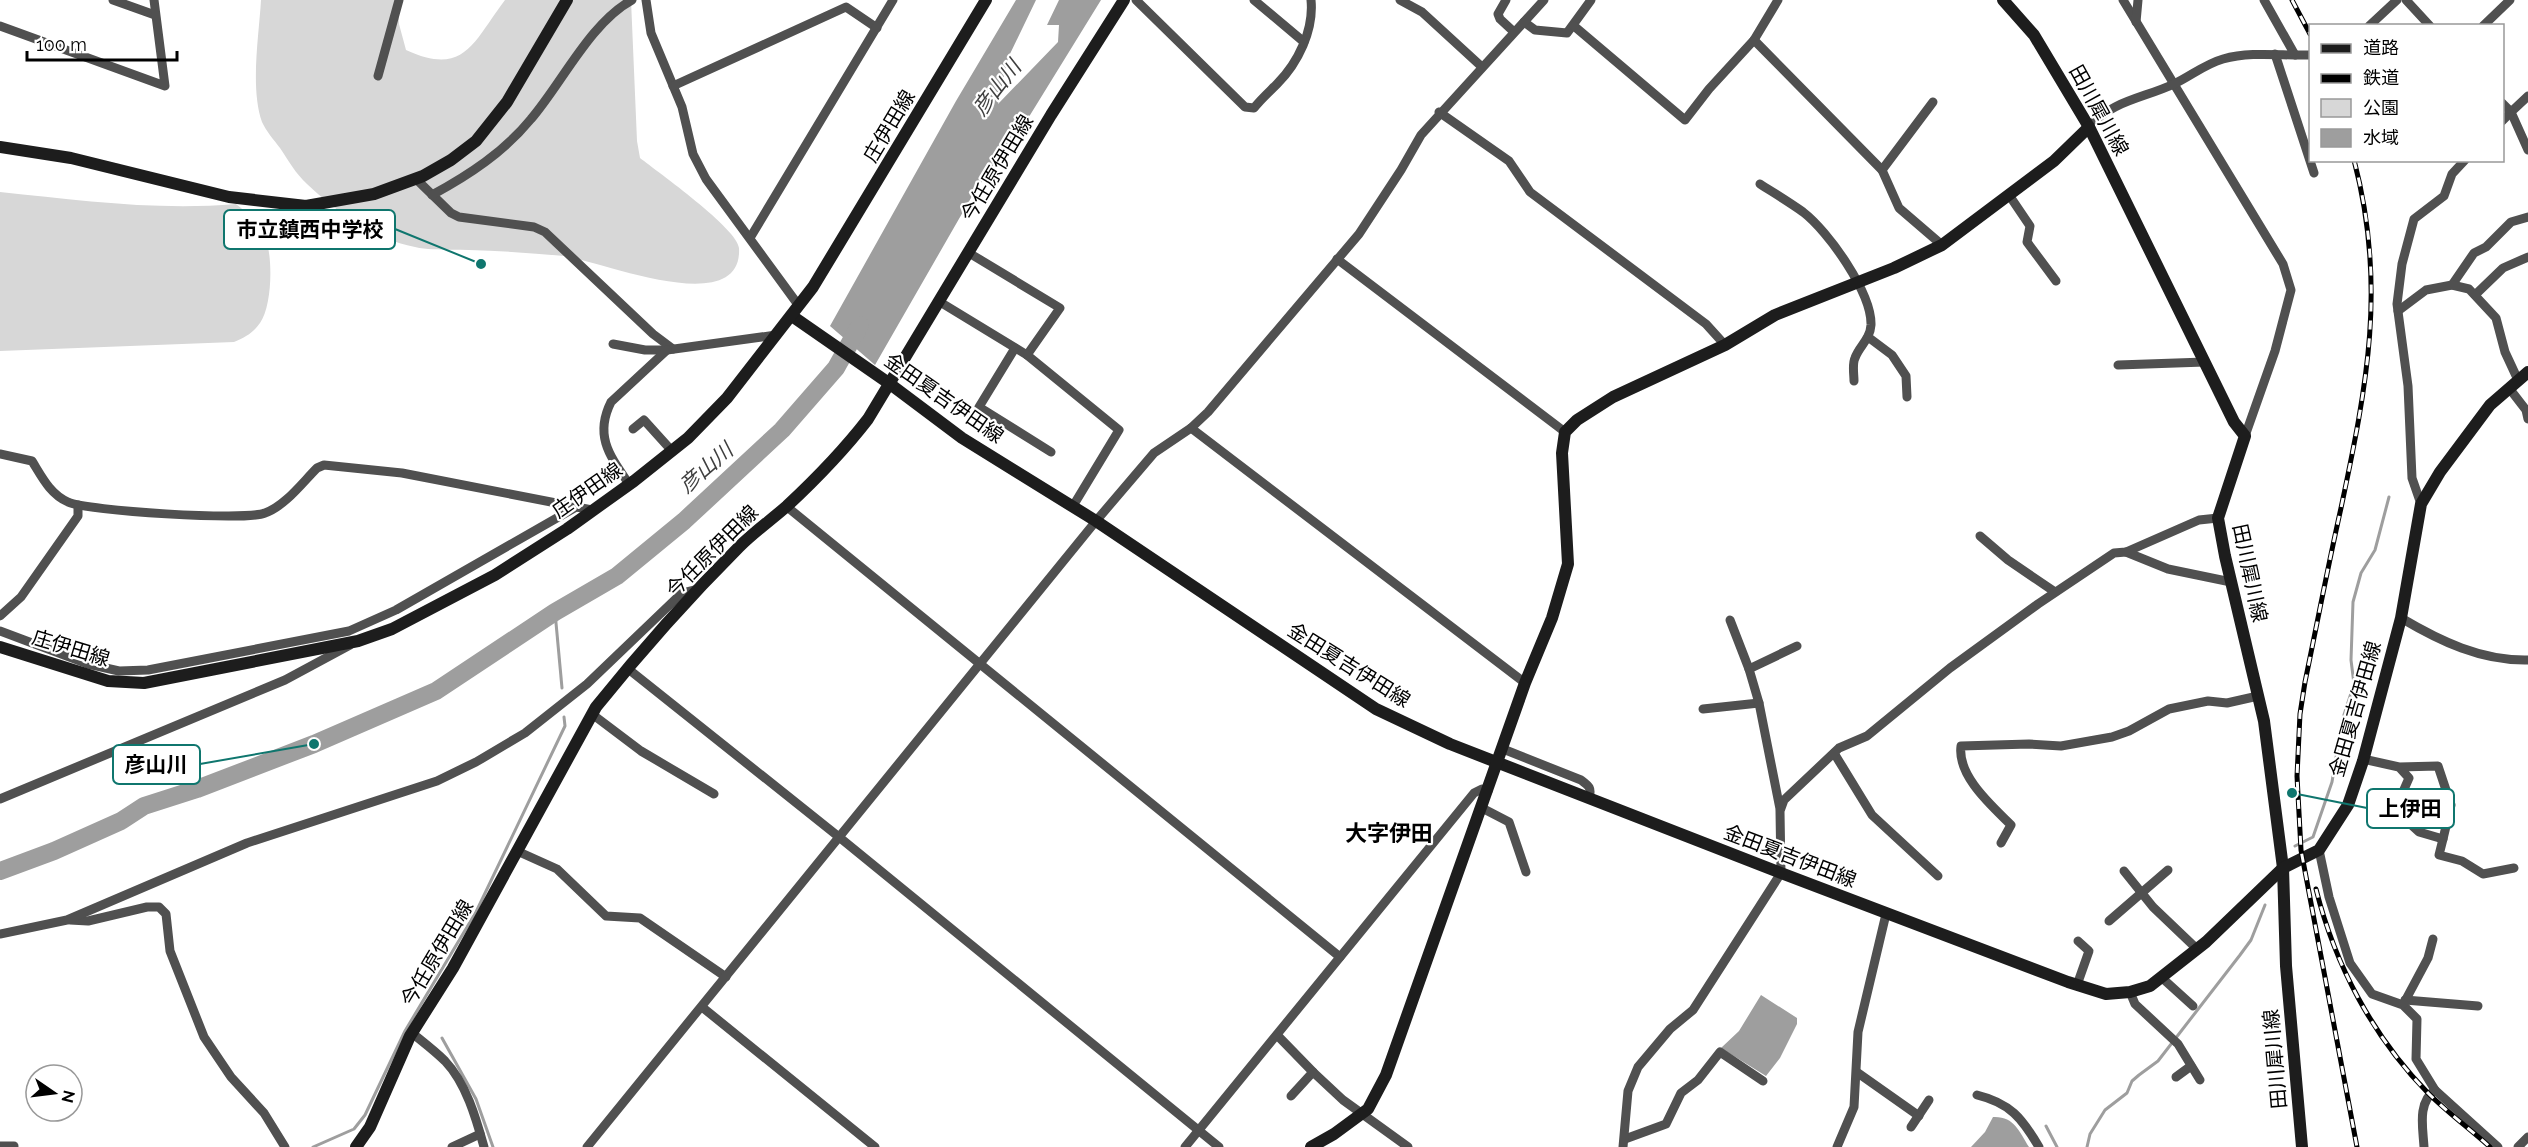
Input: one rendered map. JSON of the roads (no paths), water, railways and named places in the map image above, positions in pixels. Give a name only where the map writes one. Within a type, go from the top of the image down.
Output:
[{"type":"main road","points":[[0,147],[71,158],[229,197],[306,206],[374,194],[416,179],[451,160],[476,141],[507,102],[567,0]]},
{"type":"main road","name":"庄伊田線","points":[[0,647],[108,681],[144,683],[240,662],[358,641],[392,628],[495,575],[629,484],[688,438],[727,398],[776,335],[797,314],[986,0]]},
{"type":"main road","name":"今任原伊田線","points":[[356,1147],[370,1127],[412,1033],[453,968],[592,714],[627,669],[698,589],[851,441],[890,384],[1051,115],[1124,0]]},
{"type":"main road","name":"田川犀川線","points":[[2003,0],[2034,35],[2089,127],[2234,422],[2245,436],[2218,518],[2264,721],[2283,868],[2286,966],[2302,1147]]},
{"type":"main road","points":[[1311,1147],[1334,1134],[1368,1108],[1386,1075],[1525,683],[1552,618],[1568,564],[1562,453],[1565,432],[1577,420],[1613,397],[1725,345],[1775,315],[1858,283],[1942,245],[2054,161],[2089,127]]},
{"type":"main road","name":"金田夏吉伊田線","points":[[797,314],[962,438],[1096,521],[1376,709],[1450,744],[1498,763],[1886,914],[2106,994],[2130,992],[2150,986],[2197,949],[2283,868],[2319,850],[2348,805],[2363,759],[2401,618],[2421,504],[2440,472],[2490,405],[2528,372]]},
{"type":"street","points":[[114,0],[155,15]]},
{"type":"street","points":[[0,26],[165,86],[154,0]]},
{"type":"street","points":[[378,76],[399,0]]},
{"type":"street","points":[[432,195],[480,166],[509,143],[531,119],[595,33],[609,18],[632,0]]},
{"type":"street","points":[[646,0],[651,33],[682,107],[693,154],[706,179],[750,238],[797,314]]},
{"type":"street","points":[[750,238],[893,0]]},
{"type":"street","points":[[1136,0],[1245,107],[1254,108],[1278,84],[1304,42],[1313,17],[1311,0]]},
{"type":"street","points":[[1254,0],[1304,42]]},
{"type":"street","points":[[1400,0],[1422,12],[1482,67]]},
{"type":"street","points":[[1506,0],[1498,14],[1514,32]]},
{"type":"street","points":[[587,1147],[1096,521],[1154,453],[1191,428],[1208,412],[1359,234],[1421,135],[1439,112],[1545,0]]},
{"type":"street","points":[[1524,22],[1535,30],[1567,33],[1591,0]]},
{"type":"street","points":[[1574,26],[1685,120],[1709,89],[1754,40],[1778,0]]},
{"type":"street","points":[[2123,0],[2283,264],[2290,282],[2291,290],[2275,351],[2245,436]]},
{"type":"street","points":[[2136,22],[2138,0]]},
{"type":"street","points":[[2264,0],[2295,55]]},
{"type":"street","points":[[2371,24],[2397,0]]},
{"type":"street","points":[[2406,0],[2428,24]]},
{"type":"street","points":[[2485,24],[2510,0]]},
{"type":"street","points":[[673,86],[846,7],[877,28]]},
{"type":"street","points":[[1754,40],[1882,170],[1899,208],[1942,245]]},
{"type":"street","points":[[2089,127],[2100,114],[2115,106],[2175,84],[2200,68],[2224,59],[2275,54],[2309,56]]},
{"type":"street","points":[[2275,54],[2309,158]]},
{"type":"street","points":[[2504,119],[2528,96]]},
{"type":"street","points":[[1882,170],[1933,102]]},
{"type":"street","points":[[2504,106],[2511,112],[2528,150]]},
{"type":"street","points":[[1439,112],[1509,161],[1530,192],[1706,324],[1725,345]]},
{"type":"street","points":[[2310,162],[2314,173]]},
{"type":"street","points":[[2421,504],[2412,478],[2408,386],[2398,311],[2402,264],[2414,219],[2444,196],[2452,174],[2463,162]]},
{"type":"street","points":[[416,179],[451,213],[459,217],[534,227],[545,232],[670,349]]},
{"type":"street","points":[[1760,184],[1804,213],[1823,232],[1846,262],[1858,283],[1870,314],[1868,337],[1854,358],[1854,381]]},
{"type":"street","points":[[2009,195],[2030,226],[2026,242],[2056,281]]},
{"type":"street","points":[[2452,285],[2474,253],[2486,247],[2511,222],[2528,217]]},
{"type":"street","points":[[969,253],[1060,308],[1027,355]]},
{"type":"street","points":[[2475,294],[2503,268],[2528,257]]},
{"type":"street","points":[[1337,259],[1565,432]]},
{"type":"street","points":[[2398,311],[2426,290],[2452,285],[2469,289],[2496,318],[2513,384],[2528,419]]},
{"type":"street","points":[[940,302],[1027,355],[1119,430],[1073,506]]},
{"type":"street","points":[[614,344],[645,350],[670,349],[776,335]]},
{"type":"street","points":[[1868,337],[1892,355],[1906,376],[1907,397]]},
{"type":"street","points":[[1015,348],[979,406],[1051,452]]},
{"type":"street","points":[[629,484],[607,452],[604,437],[606,412],[611,402],[670,349]]},
{"type":"street","points":[[2118,365],[2205,362]]},
{"type":"street","points":[[633,429],[644,420],[672,451]]},
{"type":"street","points":[[1191,428],[1525,683]]},
{"type":"street","points":[[0,454],[32,461],[55,495],[78,505],[220,517],[251,517],[276,508],[317,468],[324,465],[402,473],[592,510]]},
{"type":"street","points":[[0,616],[21,597],[72,525],[78,516],[78,505]]},
{"type":"street","points":[[786,506],[1340,957]]},
{"type":"street","points":[[0,631],[88,664],[119,671],[148,670],[349,631],[396,610],[576,507]]},
{"type":"street","points":[[1780,811],[1784,800],[1839,748],[1867,736],[1950,668],[2055,592],[2114,553],[2126,552],[2199,520],[2218,518]]},
{"type":"street","points":[[1980,536],[2008,560],[2055,592]]},
{"type":"street","points":[[2126,552],[2168,569],[2231,582]]},
{"type":"street","points":[[0,934],[67,920],[247,843],[437,781],[476,762],[525,733],[587,684],[682,593],[698,589]]},
{"type":"street","points":[[2401,618],[2435,638],[2486,656],[2508,660],[2528,660]]},
{"type":"street","points":[[1730,620],[1759,703],[1780,811],[1781,873],[1693,1010],[1670,1029],[1638,1067],[1628,1091],[1624,1118],[1624,1143],[1666,1124],[1681,1093],[1698,1080],[1720,1052],[1762,1081]]},
{"type":"street","points":[[0,799],[285,680],[358,641]]},
{"type":"street","points":[[1749,669],[1797,646]]},
{"type":"street","points":[[627,669],[839,837],[1219,1147]]},
{"type":"street","points":[[2001,843],[2012,825],[1980,794],[1959,758],[1961,746],[2029,744],[2061,746],[2112,737],[2129,731],[2169,709],[2208,701],[2227,703],[2258,696]]},
{"type":"street","points":[[1703,709],[1759,703]]},
{"type":"street","points":[[592,714],[641,751],[714,794]]},
{"type":"street","points":[[1503,749],[1581,780],[1592,790],[1589,798]]},
{"type":"street","points":[[1834,753],[1872,815],[1938,876]]},
{"type":"street","points":[[2363,759],[2399,767],[2438,766],[2451,805],[2439,855],[2462,861],[2483,874],[2514,868]]},
{"type":"street","points":[[2399,767],[2409,778],[2395,810],[2419,832],[2443,839]]},
{"type":"street","points":[[1185,1147],[1474,793],[1482,789],[1488,791]]},
{"type":"street","points":[[1482,808],[1509,822],[1515,833],[1527,872]]},
{"type":"street","points":[[2319,850],[2329,897],[2350,963],[2372,994],[2404,1002],[2478,1006]]},
{"type":"street","points":[[517,851],[557,869],[606,916],[640,918],[726,977]]},
{"type":"street","points":[[2109,921],[2140,891],[2168,870]]},
{"type":"street","points":[[2124,871],[2153,907],[2197,949]]},
{"type":"street","points":[[67,920],[88,921],[147,907],[159,907],[166,914],[170,951],[204,1038],[231,1077],[264,1113],[285,1147]]},
{"type":"street","points":[[1837,1147],[1854,1107],[1858,1073],[1858,1032],[1886,914]]},
{"type":"street","points":[[2404,1002],[2428,958],[2433,939]]},
{"type":"street","points":[[2077,985],[2089,951],[2078,941]]},
{"type":"street","points":[[2161,977],[2193,1006]]},
{"type":"street","points":[[2130,992],[2135,1004],[2178,1044],[2200,1080]]},
{"type":"street","points":[[2404,1002],[2418,1019],[2415,1059],[2435,1090],[2498,1147]]},
{"type":"street","points":[[702,1006],[875,1147]]},
{"type":"street","points":[[412,1033],[445,1061],[457,1078],[484,1147]]},
{"type":"street","points":[[1277,1035],[1343,1100],[1408,1147]]},
{"type":"street","points":[[2176,1077],[2191,1066]]},
{"type":"street","points":[[1291,1096],[1313,1072]]},
{"type":"street","points":[[1858,1073],[1919,1116]]},
{"type":"street","points":[[2424,1147],[2421,1117],[2429,1094],[2435,1090]]},
{"type":"street","points":[[1977,1095],[1996,1100],[2007,1106],[2018,1116],[2039,1147]]},
{"type":"street","points":[[1911,1127],[1929,1100]]},
{"type":"street","points":[[452,1147],[480,1134]]},
{"type":"street","points":[[2518,1147],[2528,1137]]},
{"type":"street","points":[[0,1146],[14,1146]]},
{"type":"water","points":[[1016,0],[1036,0],[1008,58],[998,104],[1058,42],[1059,25],[1047,25],[1059,0],[1101,0],[1027,120],[975,191],[875,365],[830,326],[956,101]]},
{"type":"water","points":[[1761,995],[1797,1018],[1797,1024],[1780,1058],[1766,1076],[1721,1048],[1739,1031]]},
{"type":"water","points":[[1993,1117],[2000,1117],[2011,1122],[2019,1130],[2029,1147],[1971,1147],[1985,1132]]},
{"type":"waterway","name":"彦山川","points":[[0,871],[54,851],[121,821],[144,806],[197,789],[314,744],[436,691],[555,612],[617,576],[684,521],[782,430],[836,368],[860,325]]},
{"type":"waterway","points":[[2295,846],[2313,837],[2332,782],[2342,721],[2354,684],[2351,660],[2353,602],[2361,573],[2375,550],[2389,497]]},
{"type":"waterway","points":[[555,612],[562,688]]},
{"type":"waterway","points":[[313,1147],[354,1129],[365,1115],[405,1031],[476,912],[565,726],[564,717]]},
{"type":"waterway","points":[[2087,1147],[2090,1134],[2105,1110],[2127,1093],[2132,1081],[2158,1061],[2240,955],[2251,940],[2265,905]]},
{"type":"waterway","points":[[442,1038],[476,1099],[493,1147]]},
{"type":"waterway","points":[[2046,1126],[2057,1147]]},
{"type":"railway","points":[[2292,0],[2309,32]]},
{"type":"railway","points":[[2354,162],[2370,250],[2370,335],[2359,419],[2305,682],[2300,714],[2297,776],[2301,850],[2357,1147]]},
{"type":"railway","points":[[2316,889],[2345,972],[2373,1024],[2408,1071],[2428,1093],[2490,1147]]},
{"type":"place","name":"市立鎮西中学校","points":[[481,264]]},
{"type":"place","name":"彦山川","points":[[314,744]]},
{"type":"place","name":"上伊田","points":[[2292,793]]},
{"type":"district","name":"大字伊田","points":[[1389,833]]}]
